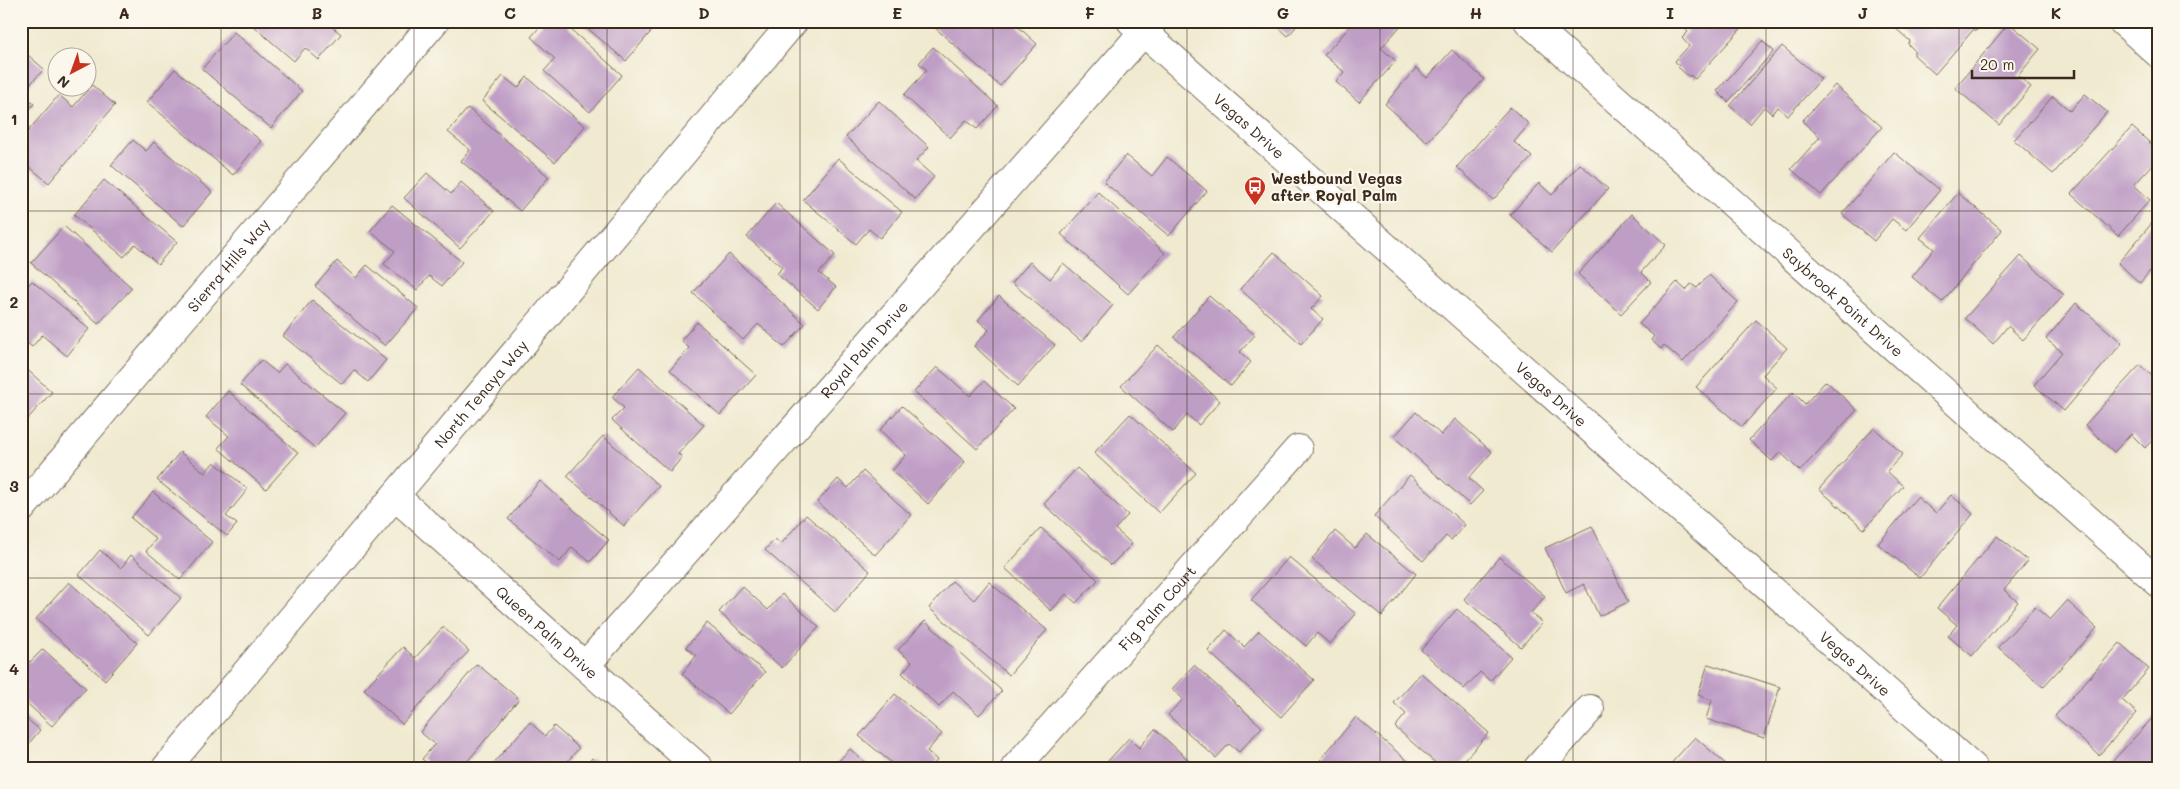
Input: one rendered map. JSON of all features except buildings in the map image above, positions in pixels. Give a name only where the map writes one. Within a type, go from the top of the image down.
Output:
[{"type":"street","name":"Sierra Hills Way","points":[[21,510],[435,21]]},
{"type":"street","name":"North Tenaya Way","points":[[166,768],[794,21]]},
{"type":"street","name":"Saybrook Point Drive","points":[[1528,21],[2159,582]]},
{"type":"street","points":[[2122,21],[2159,54]]},
{"type":"street","name":"Royal Palm Drive","points":[[585,666],[1142,25]]},
{"type":"street","name":"Vegas Drive","points":[[1142,25],[1973,768]]},
{"type":"street","name":"Fig Palm Court","points":[[1015,768],[1298,449]]},
{"type":"street","name":"Queen Palm Drive","points":[[395,496],[699,768]]},
{"type":"street","points":[[1538,768],[1590,709]]},
{"type":"place","name":"Westbound Vegas after Royal Palm","points":[[1255,206]]}]
